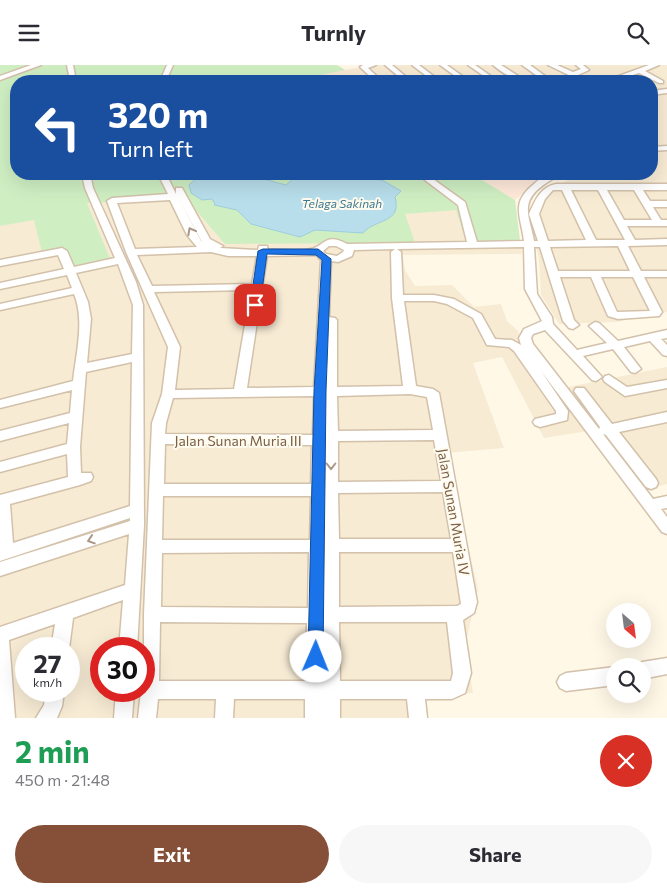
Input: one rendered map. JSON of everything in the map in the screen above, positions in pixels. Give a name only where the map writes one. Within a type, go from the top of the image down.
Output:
[{"type":"street","points":[[0,74],[26,65]]},
{"type":"street","points":[[0,78],[38,65]]},
{"type":"street","points":[[372,75],[363,67],[373,65]]},
{"type":"street","points":[[388,65],[400,75]]},
{"type":"street","points":[[415,65],[429,75]]},
{"type":"street","points":[[443,65],[457,75]]},
{"type":"street","points":[[471,65],[486,75]]},
{"type":"street","points":[[496,65],[513,75]]},
{"type":"street","points":[[525,65],[540,75]]},
{"type":"street","points":[[551,65],[571,74],[586,71],[579,65]]},
{"type":"street","points":[[624,74],[656,65]]},
{"type":"street","points":[[639,69],[649,75]]},
{"type":"street","points":[[658,97],[662,99]]},
{"type":"street","points":[[87,180],[89,188],[134,291],[138,305],[137,517],[129,637]]},
{"type":"street","points":[[166,180],[178,196]]},
{"type":"street","points":[[173,180],[197,243],[228,253],[263,250],[344,257],[348,249]]},
{"type":"street","points":[[429,180],[463,206],[473,246]]},
{"type":"street","points":[[546,180],[529,193],[523,202],[521,210],[529,246],[531,289],[547,317],[547,325],[602,378],[625,391],[667,384]]},
{"type":"street","points":[[566,187],[592,242]]},
{"type":"street","points":[[594,273],[612,314],[618,317],[655,314],[656,312],[636,273],[625,244],[620,223],[601,187]]},
{"type":"street","points":[[637,187],[647,204],[663,223]]},
{"type":"street","points":[[573,325],[569,321],[552,274],[534,211],[550,188],[667,187]]},
{"type":"street","points":[[151,637],[159,423],[167,397],[174,347],[131,252],[112,200],[178,196]]},
{"type":"street","points":[[647,204],[667,204]]},
{"type":"street","points":[[620,223],[663,223]]},
{"type":"street","points":[[544,246],[592,242],[667,248]]},
{"type":"street","points":[[348,249],[667,242]]},
{"type":"street","points":[[314,718],[323,690],[325,438],[332,294],[325,254],[332,243],[348,249],[396,252],[460,251],[459,246]]},
{"type":"street","points":[[131,252],[213,248]]},
{"type":"street","points":[[240,392],[263,250]]},
{"type":"street","points":[[0,263],[62,251],[83,302],[85,319],[73,447],[81,479],[2,501],[3,553],[137,517]]},
{"type":"street","points":[[396,252],[397,298],[410,390]]},
{"type":"street","points":[[0,286],[120,260]]},
{"type":"street","points":[[552,274],[667,273]]},
{"type":"street","points":[[147,289],[258,287]]},
{"type":"street","points":[[0,307],[78,290]]},
{"type":"street","points":[[397,298],[434,298],[450,301],[476,316],[491,342],[512,344],[518,348],[562,411],[562,417],[540,422]]},
{"type":"street","points":[[547,325],[528,332],[525,338],[527,345],[667,528]]},
{"type":"street","points":[[595,327],[616,345],[635,369]]},
{"type":"street","points":[[575,354],[667,334]]},
{"type":"street","points":[[653,337],[667,352]]},
{"type":"street","points":[[80,369],[139,356]]},
{"type":"street","points":[[0,404],[79,384]]},
{"type":"street","points":[[167,397],[240,392],[326,395],[424,397],[435,399],[435,395],[430,391],[410,390],[326,395],[167,397]]},
{"type":"street","points":[[580,391],[651,483]]},
{"type":"street","name":"Jalan Sunan Muria IV","points":[[435,399],[469,602],[465,611],[454,613]]},
{"type":"street","points":[[0,436],[76,416]]},
{"type":"street","points":[[592,432],[667,417]]},
{"type":"street","name":"Jalan Sunan Muria III","points":[[158,439],[440,435]]},
{"type":"street","points":[[0,467],[73,447]]},
{"type":"street","points":[[156,490],[449,486]]},
{"type":"street","points":[[650,506],[667,502]]},
{"type":"street","points":[[0,569],[137,517]]},
{"type":"street","points":[[154,547],[460,545]]},
{"type":"street","points":[[6,718],[0,637],[132,590]]},
{"type":"street","points":[[62,637],[65,613]]},
{"type":"street","points":[[152,614],[324,615],[454,613],[462,673],[459,687],[452,691],[415,689],[155,690]]},
{"type":"street","points":[[651,669],[667,666]]},
{"type":"street","points":[[566,681],[606,677]]},
{"type":"street","points":[[224,718],[226,689]]},
{"type":"street","points":[[415,689],[418,718]]},
{"type":"street","points":[[323,690],[332,718]]},
{"type":"street","points":[[45,718],[50,713],[54,702]]},
{"type":"street","points":[[123,718],[124,702]]},
{"type":"street","points":[[147,718],[149,702]]},
{"type":"shaded area","name":"Telaga Sakinah","points":[[0,65],[337,65],[345,70],[374,65],[667,65],[667,312],[616,322],[559,324],[541,295],[539,260],[529,211],[543,194],[568,180],[658,180],[658,75],[10,75],[10,180],[482,180],[515,200],[522,254],[403,255],[405,270],[415,286],[452,285],[474,307],[501,304],[507,321],[518,331],[526,351],[588,431],[544,438],[502,357],[473,363],[504,448],[446,453],[478,589],[465,646],[473,693],[425,694],[428,718],[0,718]]},
{"type":"shaded area","points":[[482,180],[540,180],[515,200]]},
{"type":"shaded area","points":[[667,367],[667,484],[645,490],[568,387]]},
{"type":"green space","points":[[0,65],[337,65],[345,70],[320,75],[10,75],[10,180],[482,180],[515,200],[520,242],[466,242],[456,210],[405,214],[415,243],[225,244],[187,200],[87,203],[111,261],[70,269],[65,248],[42,253],[34,220],[0,226]]},
{"type":"water","name":"Telaga Sakinah","points":[[194,180],[267,180],[286,185],[291,180],[382,180],[401,191],[395,197],[395,212],[363,233],[315,230],[300,237],[251,224],[237,210],[214,205],[212,199],[202,200],[191,193],[189,185]]},
{"type":"route","points":[[255,305],[263,251],[318,252],[319,255],[326,259],[320,391],[316,657]]}]
